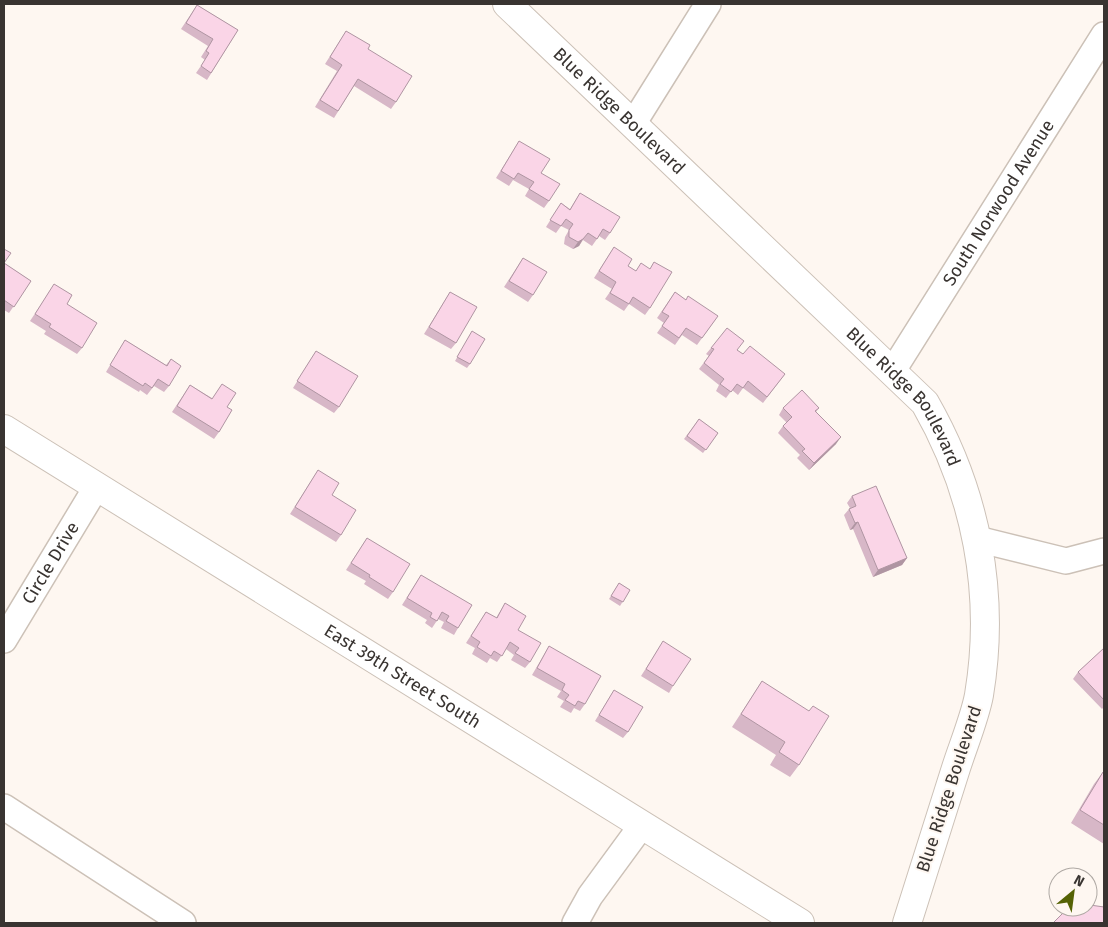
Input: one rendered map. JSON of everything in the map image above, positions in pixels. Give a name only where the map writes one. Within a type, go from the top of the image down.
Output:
[{"type":"street","name":"Blue Ridge Boulevard","points":[[507,4],[925,403],[960,478],[977,539],[986,623],[979,697],[907,923]]},
{"type":"street","points":[[633,124],[708,4]]},
{"type":"street","name":"South Norwood Avenue","points":[[892,372],[1104,35]]},
{"type":"street","name":"East 39th Street South","points":[[4,429],[800,923]]},
{"type":"street","name":"Circle Drive","points":[[4,640],[97,486]]},
{"type":"street","points":[[977,539],[1066,561],[1104,551]]},
{"type":"street","points":[[4,807],[183,923]]},
{"type":"street","points":[[575,923],[590,896],[642,825]]},
{"type":"building","points":[[197,5],[238,30],[211,73],[201,66],[209,53],[206,51],[213,39],[186,23]]},
{"type":"building","points":[[346,31],[370,45],[368,49],[412,76],[396,102],[358,79],[338,111],[320,100],[342,65],[330,57]]},
{"type":"building","points":[[519,141],[550,159],[541,173],[560,184],[549,201],[529,189],[534,182],[518,173],[514,179],[501,171]]},
{"type":"building","points":[[580,193],[620,217],[610,233],[603,229],[597,239],[588,233],[578,242],[569,237],[569,230],[573,224],[566,219],[561,226],[550,220],[561,203],[570,210]]},
{"type":"building","points":[[614,247],[632,259],[628,266],[636,271],[641,263],[650,269],[654,262],[672,272],[650,308],[633,297],[629,304],[610,293],[616,282],[599,271]]},
{"type":"building","points":[[4,249],[11,253],[4,263]]},
{"type":"building","points":[[523,258],[547,272],[533,295],[509,281]]},
{"type":"building","points":[[4,263],[31,281],[14,307],[4,300]]},
{"type":"building","points":[[54,284],[72,295],[67,304],[97,323],[82,348],[49,327],[51,324],[35,314]]},
{"type":"building","points":[[450,292],[477,307],[456,343],[429,327]]},
{"type":"building","points":[[675,292],[686,300],[688,296],[718,316],[702,338],[686,328],[679,338],[662,326],[669,316],[662,312]]},
{"type":"building","points":[[727,328],[744,341],[737,350],[743,354],[750,346],[785,374],[767,397],[748,381],[743,388],[737,384],[731,392],[720,384],[724,379],[704,363],[714,349],[711,348]]},
{"type":"building","points":[[472,331],[485,339],[470,364],[457,357]]},
{"type":"building","points":[[125,340],[167,366],[171,359],[181,366],[169,386],[158,379],[152,388],[145,383],[143,386],[110,365]]},
{"type":"building","points":[[316,351],[358,376],[339,407],[297,381]]},
{"type":"building","points":[[222,384],[236,393],[227,407],[232,410],[219,432],[177,406],[190,385],[212,399]]},
{"type":"building","points":[[802,390],[819,408],[815,411],[841,437],[814,463],[802,451],[805,449],[783,426],[792,417],[783,408]]},
{"type":"building","points":[[699,419],[718,433],[706,450],[687,436]]},
{"type":"building","points":[[318,470],[339,483],[332,495],[356,510],[341,535],[295,507]]},
{"type":"building","points":[[876,486],[907,558],[878,570],[858,522],[855,523],[849,509],[856,506],[852,496]]},
{"type":"building","points":[[367,538],[410,564],[393,592],[351,563]]},
{"type":"building","points":[[421,575],[472,605],[458,628],[446,621],[449,616],[442,612],[437,621],[430,617],[432,613],[407,598]]},
{"type":"building","points":[[619,583],[630,590],[623,602],[611,596]]},
{"type":"building","points":[[505,603],[526,616],[518,630],[541,643],[530,662],[515,653],[519,648],[510,642],[502,656],[494,651],[491,656],[477,647],[480,642],[471,636],[486,612],[497,618]]},
{"type":"building","points":[[663,641],[691,659],[673,686],[646,669]]},
{"type":"building","points":[[549,646],[601,676],[585,704],[578,701],[575,706],[565,700],[569,695],[562,690],[565,684],[537,668]]},
{"type":"building","points":[[1104,648],[1104,700],[1078,672]]},
{"type":"building","points":[[762,681],[809,711],[813,706],[829,716],[799,765],[779,752],[785,742],[741,714]]},
{"type":"building","points":[[614,690],[643,707],[628,732],[599,715]]},
{"type":"building","points":[[1104,772],[1104,825],[1080,810]]},
{"type":"building","points":[[1098,906],[1104,907],[1104,923],[1053,923],[1059,917],[1098,917]]}]
